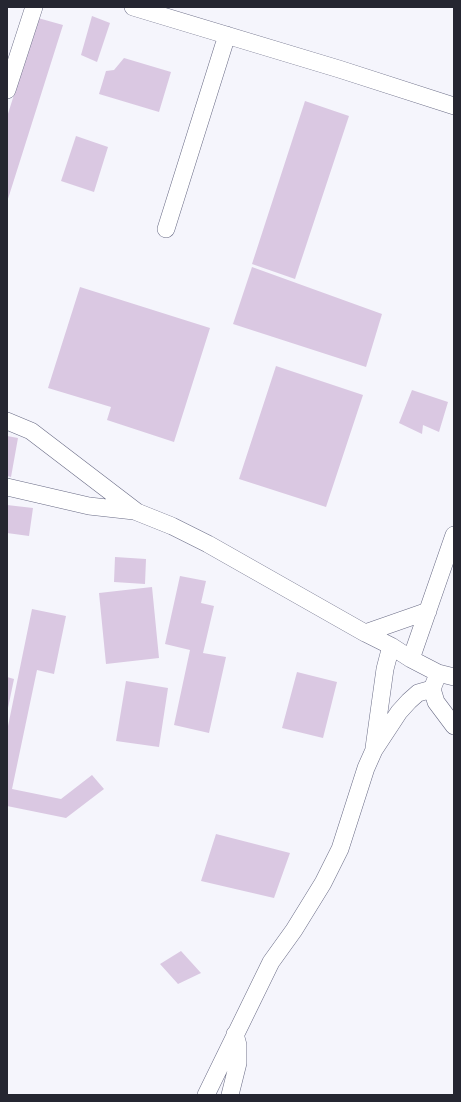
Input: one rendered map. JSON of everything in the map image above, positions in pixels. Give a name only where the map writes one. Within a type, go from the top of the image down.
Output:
[{"type":"street","points":[[7,90],[34,7]]},
{"type":"street","points":[[133,7],[339,69],[454,106]]},
{"type":"street","points":[[166,229],[226,35]]},
{"type":"street","points":[[7,421],[31,431],[137,512]]},
{"type":"street","points":[[7,487],[89,506],[137,512],[172,526],[214,547],[365,633],[391,646],[411,659],[446,675],[432,689],[418,693],[409,701],[399,712],[374,750],[366,768],[340,849],[323,883],[294,930],[271,962],[206,1095]]},
{"type":"street","points":[[411,659],[454,535]]},
{"type":"street","points":[[365,633],[428,611]]},
{"type":"street","points":[[374,750],[385,669],[391,646]]},
{"type":"street","points":[[432,689],[436,702],[454,726]]},
{"type":"street","points":[[230,1095],[238,1063],[238,1045],[235,1034]]},
{"type":"building","points":[[92,16],[110,23],[97,62],[81,55]]},
{"type":"building","points":[[38,18],[63,25],[7,202],[7,117]]},
{"type":"building","points":[[124,58],[171,72],[159,112],[99,94],[106,71],[114,70]]},
{"type":"building","points":[[305,101],[349,116],[295,279],[252,264]]},
{"type":"building","points":[[76,136],[108,147],[94,192],[61,181]]},
{"type":"building","points":[[252,267],[382,314],[366,367],[233,324]]},
{"type":"building","points":[[80,287],[210,328],[174,442],[107,420],[111,407],[48,388]]},
{"type":"building","points":[[276,366],[363,395],[326,507],[239,479]]},
{"type":"building","points":[[412,390],[448,402],[439,432],[423,425],[422,434],[399,423]]},
{"type":"building","points":[[7,436],[18,438],[11,477],[7,476]]},
{"type":"building","points":[[7,505],[33,508],[29,536],[7,533]]},
{"type":"building","points":[[115,557],[146,559],[145,584],[114,582]]},
{"type":"building","points":[[180,576],[206,581],[201,603],[214,606],[203,653],[226,657],[209,733],[174,725],[190,650],[165,644]]},
{"type":"building","points":[[152,587],[159,658],[106,664],[99,593]]},
{"type":"building","points":[[32,609],[66,616],[54,674],[37,670],[12,789],[61,799],[92,775],[104,789],[66,818],[7,806],[7,731]]},
{"type":"building","points":[[297,672],[337,682],[323,738],[282,728]]},
{"type":"building","points":[[7,677],[14,679],[8,708],[7,708]]},
{"type":"building","points":[[126,681],[168,688],[159,747],[116,741]]},
{"type":"building","points":[[216,834],[290,853],[274,898],[201,881]]},
{"type":"building","points":[[181,951],[201,973],[178,984],[160,964]]}]
